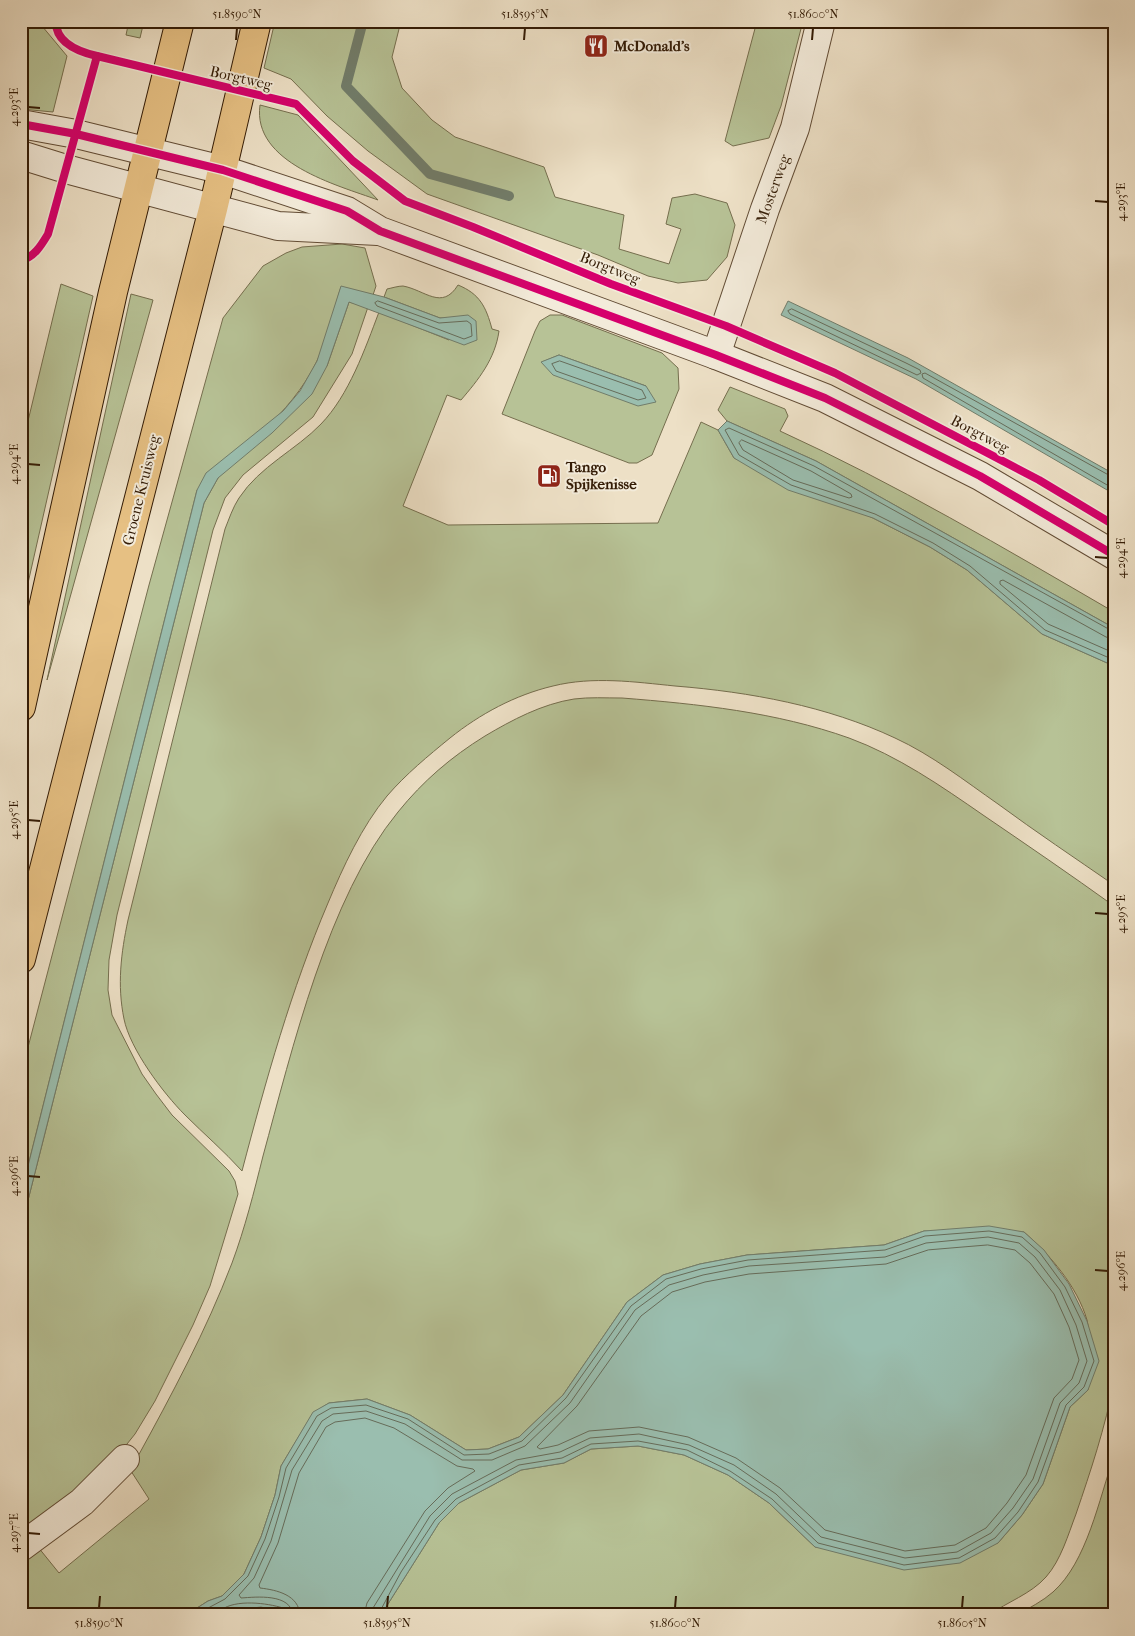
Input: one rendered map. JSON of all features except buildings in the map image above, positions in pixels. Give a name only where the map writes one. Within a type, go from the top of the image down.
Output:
[{"type":"main road","points":[[21,707],[113,292],[180,21]]},
{"type":"main road","name":"Groene Kruisweg","points":[[21,959],[223,170],[257,21]]},
{"type":"street","name":"Mosterweg","points":[[716,354],[765,209],[795,128],[822,21]]},
{"type":"street","points":[[21,124],[76,134],[223,170],[347,211],[380,231],[716,354],[825,398],[980,476],[1114,555]]},
{"type":"street","points":[[21,155],[138,189],[278,226],[380,231]]},
{"type":"street","points":[[21,1547],[82,1502],[125,1459]]},
{"type":"shaded area","points":[[21,21],[43,21],[42,26],[67,56],[53,112],[21,109]]},
{"type":"shaded area","points":[[129,21],[144,21],[140,38],[126,35]]},
{"type":"shaded area","points":[[275,21],[401,21],[392,57],[402,88],[432,120],[455,137],[544,167],[555,197],[624,215],[619,249],[669,264],[681,229],[666,224],[672,198],[695,194],[727,203],[735,225],[727,257],[707,280],[678,283],[648,276],[598,255],[427,194],[368,151],[327,116],[291,79],[264,68]]},
{"type":"shaded area","points":[[757,21],[803,21],[781,106],[769,138],[733,146],[725,141]]},
{"type":"shaded area","points":[[260,105],[298,115],[378,200],[321,179],[283,157],[269,142],[261,125]]},
{"type":"shaded area","points":[[342,244],[365,248],[376,286],[373,295],[341,287],[324,344],[305,382],[278,416],[263,431],[197,490],[21,1194],[21,1074],[149,585],[223,318],[263,266],[286,253],[302,247]]},
{"type":"shaded area","points":[[61,284],[93,296],[21,614],[21,450]]},
{"type":"shaded area","points":[[458,285],[472,293],[481,302],[492,329],[499,331],[497,341],[490,360],[461,400],[447,395],[403,506],[448,525],[658,523],[701,422],[718,430],[734,458],[873,518],[930,547],[967,570],[1042,634],[1114,666],[1114,885],[935,760],[895,738],[842,717],[788,702],[760,697],[645,683],[583,681],[539,690],[498,706],[450,738],[402,780],[369,820],[340,875],[302,969],[270,1069],[242,1171],[176,1106],[148,1070],[127,1031],[120,981],[123,945],[128,920],[225,529],[235,505],[257,477],[311,433],[331,412],[348,386],[379,312],[449,340],[447,318],[440,318],[384,297],[387,289],[403,286],[439,298],[446,297],[452,293]]},
{"type":"shaded area","points":[[131,294],[153,300],[47,680]]},
{"type":"shaded area","points":[[349,302],[368,307],[352,354],[313,417],[243,475],[225,498],[213,530],[117,915],[109,960],[108,990],[112,1015],[142,1074],[172,1115],[229,1171],[235,1181],[238,1194],[210,1286],[155,1401],[135,1434],[119,1454],[21,1538],[21,1228],[204,503],[218,478],[327,366]]},
{"type":"shaded area","points":[[550,315],[562,315],[662,353],[678,368],[679,389],[652,455],[637,463],[629,463],[502,414],[540,321]],"holes":[[[559,355],[646,386],[542,362]]]},
{"type":"shaded area","points":[[730,387],[785,409],[788,416],[780,431],[908,495],[1114,612],[1114,628],[816,461],[727,421],[718,410]]},
{"type":"shaded area","points":[[586,698],[622,698],[737,710],[821,729],[867,745],[935,783],[1114,906],[1114,1382],[1102,1432],[1082,1498],[1056,1563],[1040,1583],[989,1615],[381,1615],[439,1523],[459,1503],[521,1470],[564,1463],[591,1449],[638,1446],[684,1455],[728,1475],[769,1503],[815,1547],[998,1543],[1022,1515],[1043,1484],[1070,1407],[1088,1390],[1089,1344],[1087,1320],[1070,1283],[1053,1261],[1024,1232],[924,1231],[884,1245],[747,1255],[700,1264],[663,1275],[627,1302],[563,1395],[519,1437],[488,1449],[466,1450],[410,1415],[367,1399],[329,1403],[313,1413],[281,1466],[275,1495],[261,1537],[244,1574],[222,1596],[208,1601],[186,1615],[27,1615],[21,1607],[21,1557],[38,1547],[59,1573],[149,1499],[129,1468],[137,1458],[188,1362],[232,1263],[245,1223],[286,1069],[315,976],[351,887],[373,847],[398,812],[428,780],[449,761],[485,736],[528,713],[562,701]]},
{"type":"shaded area","points":[[1114,1456],[1114,1615],[1017,1615],[1053,1592],[1075,1564],[1091,1529]]},
{"type":"shaded area","points":[[261,1607],[290,1615],[222,1615],[228,1611]]},
{"type":"water","points":[[341,286],[384,297],[440,318],[468,315],[476,321],[477,340],[464,345],[349,302],[327,366],[312,394],[272,433],[218,478],[204,503],[21,1228],[21,1194],[197,490],[206,473],[283,411],[300,391],[317,361]]},
{"type":"water","points":[[788,301],[908,358],[1114,474],[1114,494],[916,379],[781,315]]},
{"type":"water","points":[[559,355],[646,386],[656,402],[638,406],[553,375],[541,362]]},
{"type":"water","points":[[727,421],[816,461],[1114,628],[1114,666],[1042,634],[967,570],[930,547],[873,518],[788,490],[734,458],[718,430]]},
{"type":"water","points":[[989,1226],[1024,1232],[1044,1250],[1069,1284],[1087,1321],[1099,1361],[1088,1390],[1070,1407],[1043,1484],[1022,1515],[998,1543],[960,1563],[904,1570],[815,1547],[769,1503],[728,1475],[684,1455],[638,1446],[591,1449],[564,1463],[521,1470],[459,1503],[439,1523],[381,1615],[290,1615],[261,1607],[228,1611],[222,1615],[186,1615],[208,1601],[222,1596],[244,1574],[261,1537],[275,1495],[281,1466],[313,1412],[329,1403],[367,1399],[410,1415],[466,1450],[488,1449],[519,1437],[563,1395],[627,1302],[663,1275],[700,1264],[747,1255],[884,1245],[924,1231]]},
{"type":"waterway","points":[[363,21],[346,86],[430,174],[509,196]]},
{"type":"cycle path","points":[[21,260],[34,254],[48,234],[97,56],[76,49],[64,41],[57,29],[56,21]]},
{"type":"cycle path","name":"Borgtweg","points":[[97,56],[296,104],[353,161],[405,201],[611,284],[726,326],[835,373],[1039,480],[1114,525]]},
{"type":"cycle path","points":[[21,124],[76,134],[223,170],[347,211],[380,231],[716,355],[825,398],[980,476],[1114,555]]},
{"type":"place","name":"McDonald's","points":[[596,46]]},
{"type":"place","name":"Tango Spijkenisse","points":[[549,476]]}]
